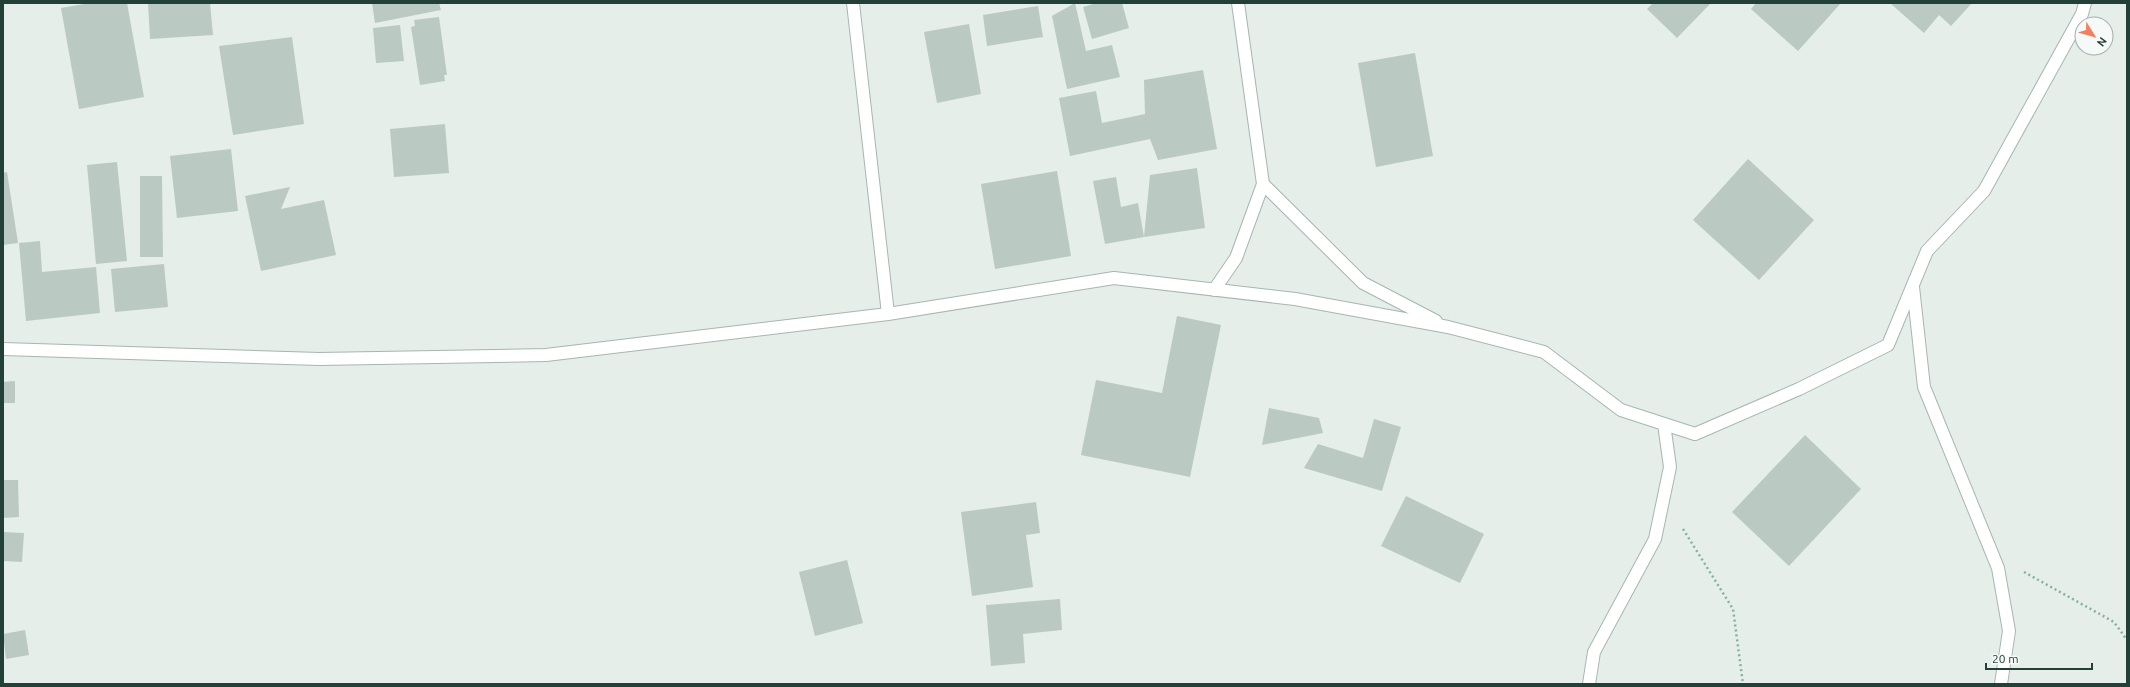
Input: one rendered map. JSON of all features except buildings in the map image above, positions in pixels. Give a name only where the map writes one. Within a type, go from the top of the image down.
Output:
[{"type":"street","points":[[853,3],[888,314]]},
{"type":"street","points":[[1214,290],[1236,258],[1263,184],[1238,3]]},
{"type":"street","points":[[3,349],[319,359],[546,355],[888,314],[1114,278],[1295,299],[1448,327],[1544,352],[1622,410],[1695,434],[1799,390],[1888,345],[1927,251],[1984,191],[2082,14],[2085,3]]},
{"type":"street","points":[[1263,184],[1363,283],[1448,327]]},
{"type":"street","points":[[1913,286],[1924,388],[1998,568],[2009,631],[2001,684]]},
{"type":"street","points":[[1589,684],[1594,652],[1655,539],[1670,467],[1664,424]]},
{"type":"path","points":[[1664,498],[1733,609],[1743,684]]},
{"type":"path","points":[[1992,554],[2114,622],[2127,640]]}]
